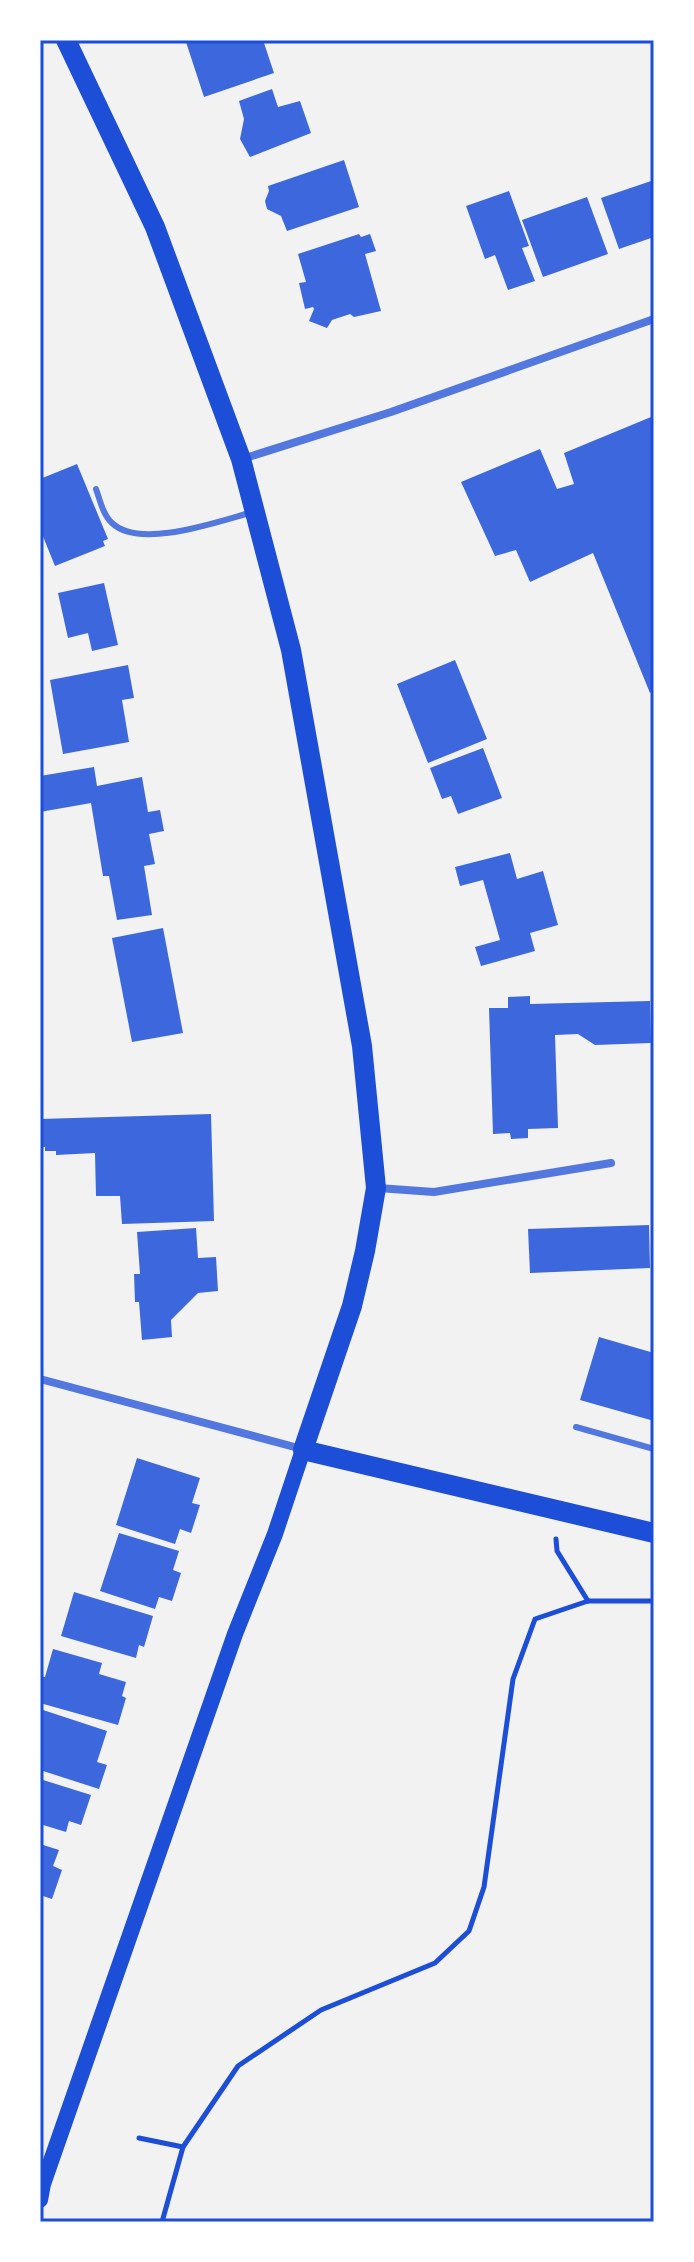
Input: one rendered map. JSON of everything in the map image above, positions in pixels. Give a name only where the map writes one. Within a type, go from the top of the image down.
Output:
[{"type":"main road","points":[[40,2200],[230,1648],[275,1534],[352,1306],[376,1188],[362,1046],[291,650],[241,459],[155,227],[66,40]]},
{"type":"main road","points":[[303,1450],[654,1533]]},
{"type":"street","points":[[241,459],[391,412],[654,319]]},
{"type":"street","points":[[376,1188],[434,1192],[611,1163]]},
{"type":"street","points":[[40,1379],[303,1450]]},
{"type":"lane","points":[[96,489],[106,516],[114,526],[137,534],[154,535],[183,530],[254,511]]},
{"type":"lane","points":[[576,1427],[654,1449]]},
{"type":"path","points":[[555,1511],[557,1551],[588,1601]]},
{"type":"path","points":[[162,2222],[183,2147],[238,2066],[321,2010],[435,1963],[469,1931],[484,1887],[513,1679],[535,1619],[588,1601],[654,1601]]},
{"type":"path","points":[[139,2138],[183,2147]]},
{"type":"building","points":[[249,40],[250,43],[263,40],[274,73],[204,97],[186,42]]},
{"type":"building","points":[[272,89],[278,107],[300,101],[311,133],[250,157],[240,139],[244,119],[239,101]]},
{"type":"building","points":[[344,160],[359,207],[287,231],[281,216],[267,209],[268,186]]},
{"type":"building","points":[[654,180],[654,237],[619,249],[601,198]]},
{"type":"building","points":[[509,191],[529,246],[522,248],[535,281],[508,290],[495,255],[485,259],[466,206]]},
{"type":"building","points":[[587,197],[608,254],[543,277],[522,220]]},
{"type":"building","points":[[359,234],[361,237],[370,234],[376,251],[365,254],[381,311],[354,317],[350,314],[332,320],[327,328],[309,321],[314,309],[305,309],[299,283],[306,282],[298,254]]},
{"type":"building","points":[[651,417],[654,423],[654,691],[650,693],[593,553],[530,582],[516,550],[495,556],[461,482],[540,449],[557,489],[574,484],[564,453]]},
{"type":"building","points":[[77,464],[108,539],[103,541],[105,546],[55,566],[40,529],[40,479]]},
{"type":"building","points":[[104,583],[118,645],[92,651],[88,633],[68,638],[58,593]]},
{"type":"building","points":[[455,660],[487,739],[428,763],[397,684]]},
{"type":"building","points":[[128,665],[134,698],[122,700],[129,742],[63,754],[50,680]]},
{"type":"building","points":[[483,748],[502,798],[458,814],[451,796],[442,799],[430,768]]},
{"type":"building","points":[[94,767],[97,786],[142,777],[148,812],[160,810],[164,831],[149,834],[155,864],[144,866],[152,915],[117,920],[109,876],[103,876],[91,803],[40,812],[40,776]]},
{"type":"building","points":[[510,853],[517,879],[543,871],[558,925],[530,933],[535,951],[481,966],[475,947],[500,940],[483,880],[460,886],[455,867]]},
{"type":"building","points":[[163,928],[183,1033],[132,1042],[112,938]]},
{"type":"building","points":[[530,996],[530,1004],[650,1001],[651,1043],[595,1045],[578,1034],[555,1035],[558,1128],[528,1129],[528,1138],[511,1139],[510,1133],[493,1134],[489,1008],[508,1008],[508,997]]},
{"type":"building","points":[[211,1114],[214,1221],[122,1224],[120,1196],[96,1196],[95,1153],[56,1155],[56,1151],[45,1151],[45,1147],[40,1147],[40,1119]]},
{"type":"building","points":[[649,1225],[650,1268],[530,1273],[528,1229]]},
{"type":"building","points":[[196,1228],[198,1258],[216,1257],[218,1291],[198,1293],[171,1320],[172,1337],[142,1340],[139,1302],[135,1302],[134,1274],[140,1274],[137,1232]]},
{"type":"building","points":[[599,1337],[654,1353],[654,1421],[580,1400]]},
{"type":"building","points":[[137,1458],[200,1478],[192,1503],[200,1505],[191,1533],[180,1529],[175,1544],[116,1525]]},
{"type":"building","points":[[119,1533],[179,1551],[173,1570],[181,1573],[172,1601],[159,1597],[155,1609],[100,1591]]},
{"type":"building","points":[[74,1592],[153,1616],[144,1647],[139,1645],[136,1658],[61,1636]]},
{"type":"building","points":[[53,1649],[102,1663],[99,1674],[126,1682],[122,1696],[126,1698],[118,1725],[40,1703],[40,1676],[45,1677]]},
{"type":"building","points":[[40,1709],[107,1731],[97,1762],[107,1765],[99,1789],[40,1770]]},
{"type":"building","points":[[40,1779],[91,1795],[81,1825],[69,1821],[66,1832],[40,1824]]},
{"type":"building","points":[[40,1844],[59,1850],[53,1866],[62,1870],[52,1899],[40,1895]]}]
